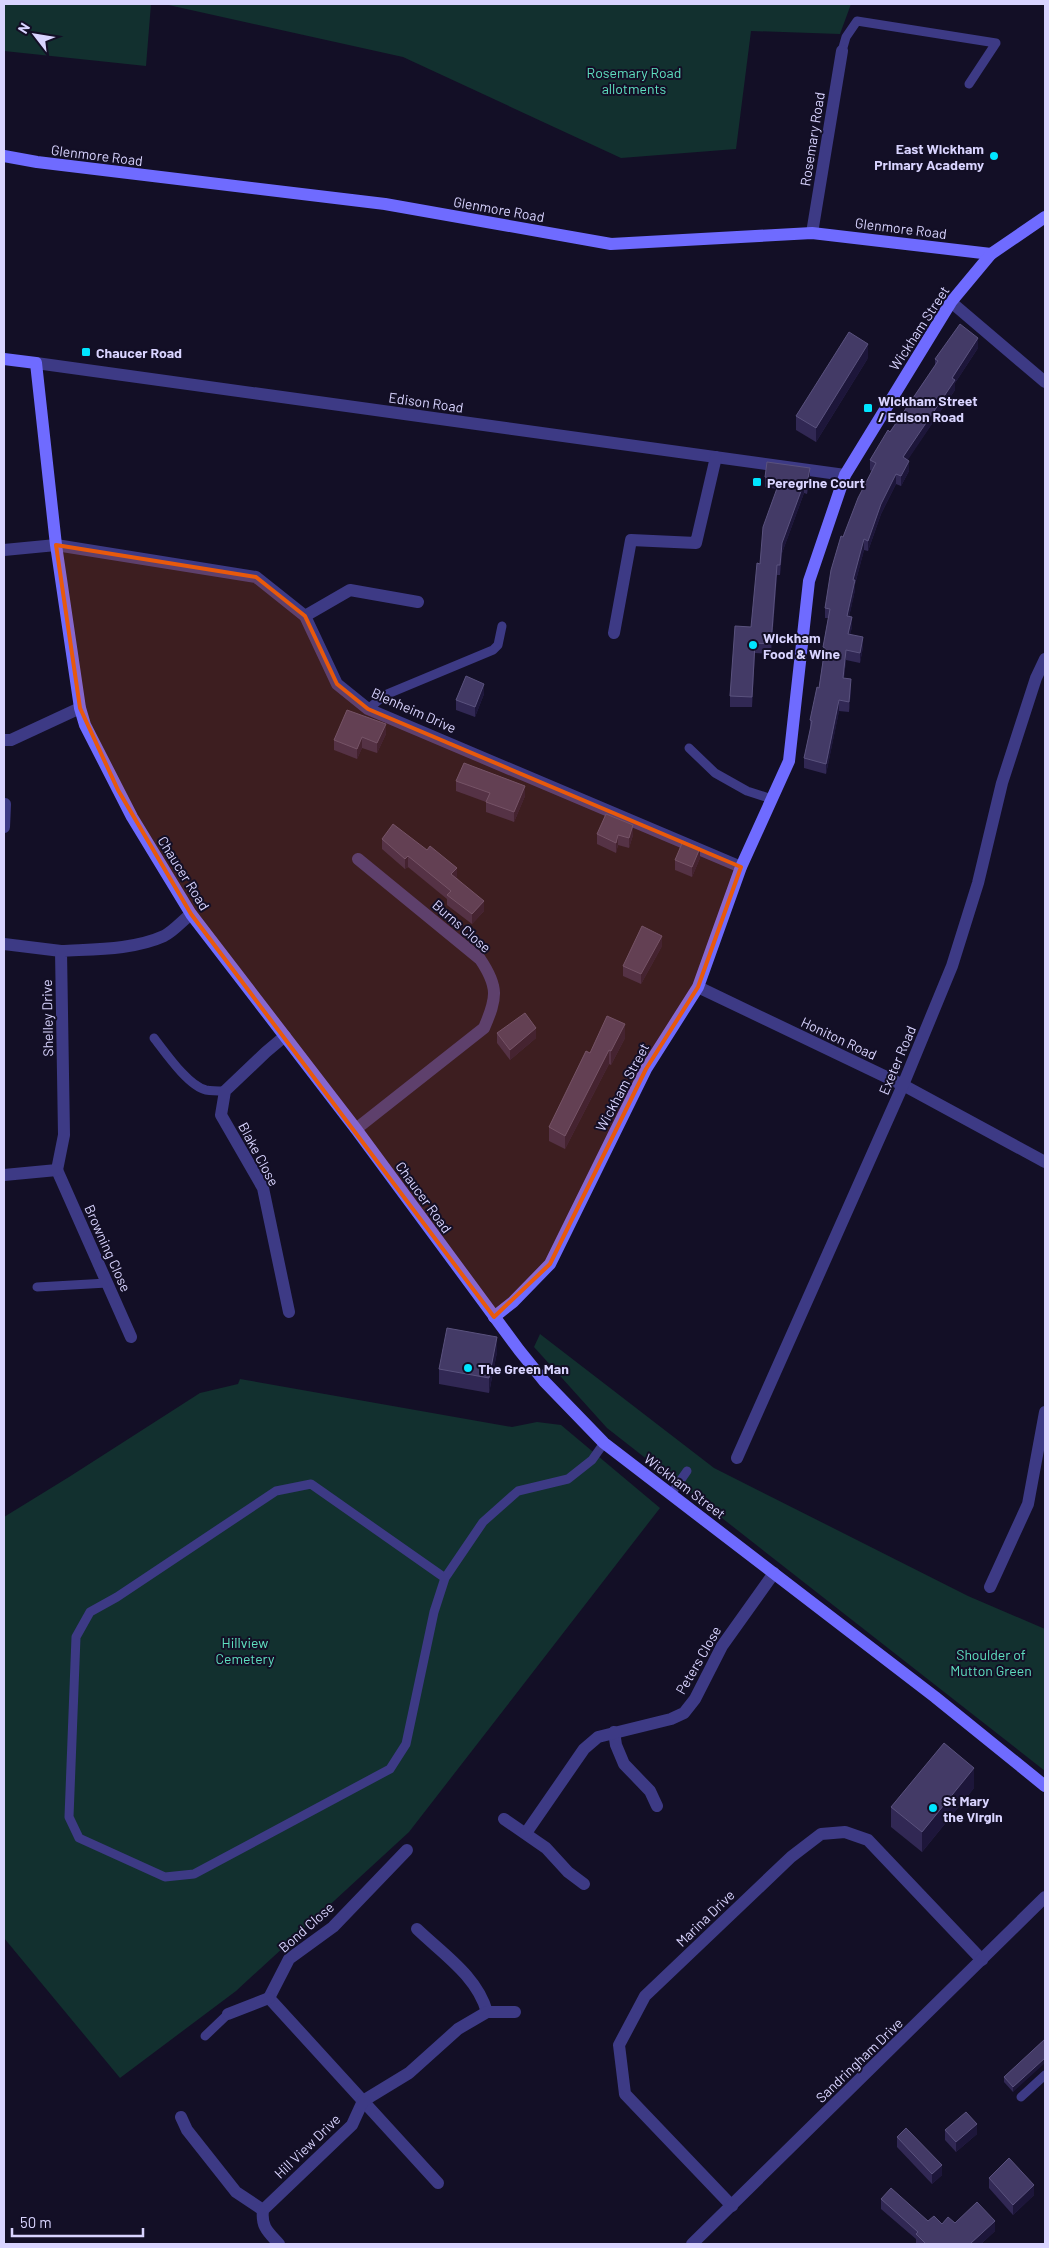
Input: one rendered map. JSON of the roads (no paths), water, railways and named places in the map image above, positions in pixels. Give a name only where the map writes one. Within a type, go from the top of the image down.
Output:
[{"type":"street","name":"Rosemary Road","points":[[812,232],[842,51]]},
{"type":"street","name":"Glenmore Road","points":[[4,156],[36,162],[386,204],[611,244],[812,232],[991,254]]},
{"type":"street","name":"Wickham Street","points":[[1045,217],[991,254],[951,302],[845,475],[809,581],[790,761],[741,867],[698,987],[646,1069],[550,1264],[513,1302],[494,1318],[544,1381],[604,1443],[774,1573],[1045,1786]]},
{"type":"street","points":[[951,302],[1045,382]]},
{"type":"street","name":"Edison Road","points":[[4,359],[845,475]]},
{"type":"street","name":"Chaucer Road","points":[[36,363],[56,544],[80,708],[85,725],[132,817],[191,914],[356,1129],[494,1318]]},
{"type":"street","points":[[614,632],[630,540],[696,543],[716,457]]},
{"type":"street","name":"Blenheim Drive","points":[[4,550],[56,544],[256,577],[306,616],[337,684],[368,709],[741,867]]},
{"type":"street","points":[[306,616],[350,590],[418,602]]},
{"type":"street","name":"Exeter Road","points":[[736,1458],[903,1085],[952,966],[978,883],[1002,783],[1036,678],[1045,659]]},
{"type":"street","points":[[4,740],[11,740],[80,708]]},
{"type":"street","points":[[4,827],[5,804]]},
{"type":"street","name":"Burns Close","points":[[356,1129],[484,1028],[494,1006],[492,978],[480,959],[358,859]]},
{"type":"street","points":[[4,944],[61,951],[120,947],[166,935],[191,914]]},
{"type":"street","name":"Shelley Drive","points":[[58,1170],[64,1135],[61,951]]},
{"type":"street","name":"Honiton Road","points":[[698,987],[903,1085],[1045,1162]]},
{"type":"street","points":[[225,1091],[285,1036]]},
{"type":"street","name":"Blake Close","points":[[225,1091],[221,1115],[263,1188],[289,1312]]},
{"type":"street","points":[[4,1175],[58,1170]]},
{"type":"street","name":"Browning Close","points":[[58,1170],[131,1337]]},
{"type":"street","points":[[990,1587],[1028,1504],[1045,1415]]},
{"type":"street","name":"Peters Close","points":[[526,1833],[584,1749],[598,1737],[670,1720],[684,1713],[695,1699],[722,1646],[774,1573]]},
{"type":"street","points":[[614,1732],[616,1745],[624,1764],[650,1791],[657,1806]]},
{"type":"street","points":[[504,1819],[546,1848],[568,1872],[584,1884]]},
{"type":"street","name":"Marina Drive","points":[[732,2206],[625,2094],[619,2045],[645,1996],[791,1857],[821,1834],[845,1832],[868,1840],[982,1960]]},
{"type":"street","name":"Bond Close","points":[[268,1998],[289,1959],[333,1927],[407,1850]]},
{"type":"street","name":"Sandringham Drive","points":[[692,2244],[1045,1897]]},
{"type":"street","points":[[416,1929],[465,1974],[482,1996],[487,2012]]},
{"type":"street","points":[[228,2014],[268,1998],[438,2182]]},
{"type":"street","points":[[363,2101],[409,2073],[458,2029],[487,2012],[515,2012]]},
{"type":"street","name":"Hill View Drive","points":[[263,2210],[352,2125],[363,2101]]},
{"type":"street","points":[[181,2117],[187,2130],[236,2192],[263,2210],[262,2221],[264,2229],[279,2244]]},
{"type":"lane","points":[[842,51],[846,37],[857,21],[996,43],[969,84]]},
{"type":"lane","points":[[368,709],[385,695],[493,650],[498,645],[502,626]]},
{"type":"lane","points":[[689,748],[715,773],[747,791],[772,800]]},
{"type":"lane","points":[[154,1038],[179,1070],[192,1082],[204,1090],[225,1091]]},
{"type":"lane","points":[[37,1287],[107,1283]]},
{"type":"lane","points":[[446,1578],[312,1484],[276,1491],[117,1597],[90,1612],[76,1637],[69,1817],[79,1838],[165,1878],[194,1874],[390,1769],[406,1744],[434,1612],[446,1578],[483,1522],[518,1491],[568,1479],[592,1460],[604,1443]]},
{"type":"lane","points":[[670,1494],[687,1471]]},
{"type":"lane","points":[[205,2036],[228,2014]]},
{"type":"lane","points":[[1021,2097],[1045,2075]]},
{"type":"place","name":"East Wickham Primary Academy","points":[[994,156]]},
{"type":"place","name":"Chaucer Road","points":[[86,352]]},
{"type":"place","name":"Wickham Street / Edison Road","points":[[868,408]]},
{"type":"place","name":"Peregrine Court","points":[[757,482]]},
{"type":"place","name":"Wickham Food & Wine","points":[[753,645]]},
{"type":"place","name":"The Green Man","points":[[468,1368]]},
{"type":"place","name":"St Mary the Virgin","points":[[933,1808]]},
{"type":"park label","name":"Rosemary Road allotments","points":[[634,80]]},
{"type":"park label","name":"Hillview Cemetery","points":[[245,1650]]},
{"type":"park label","name":"Shoulder of Mutton Green","points":[[991,1662]]}]
